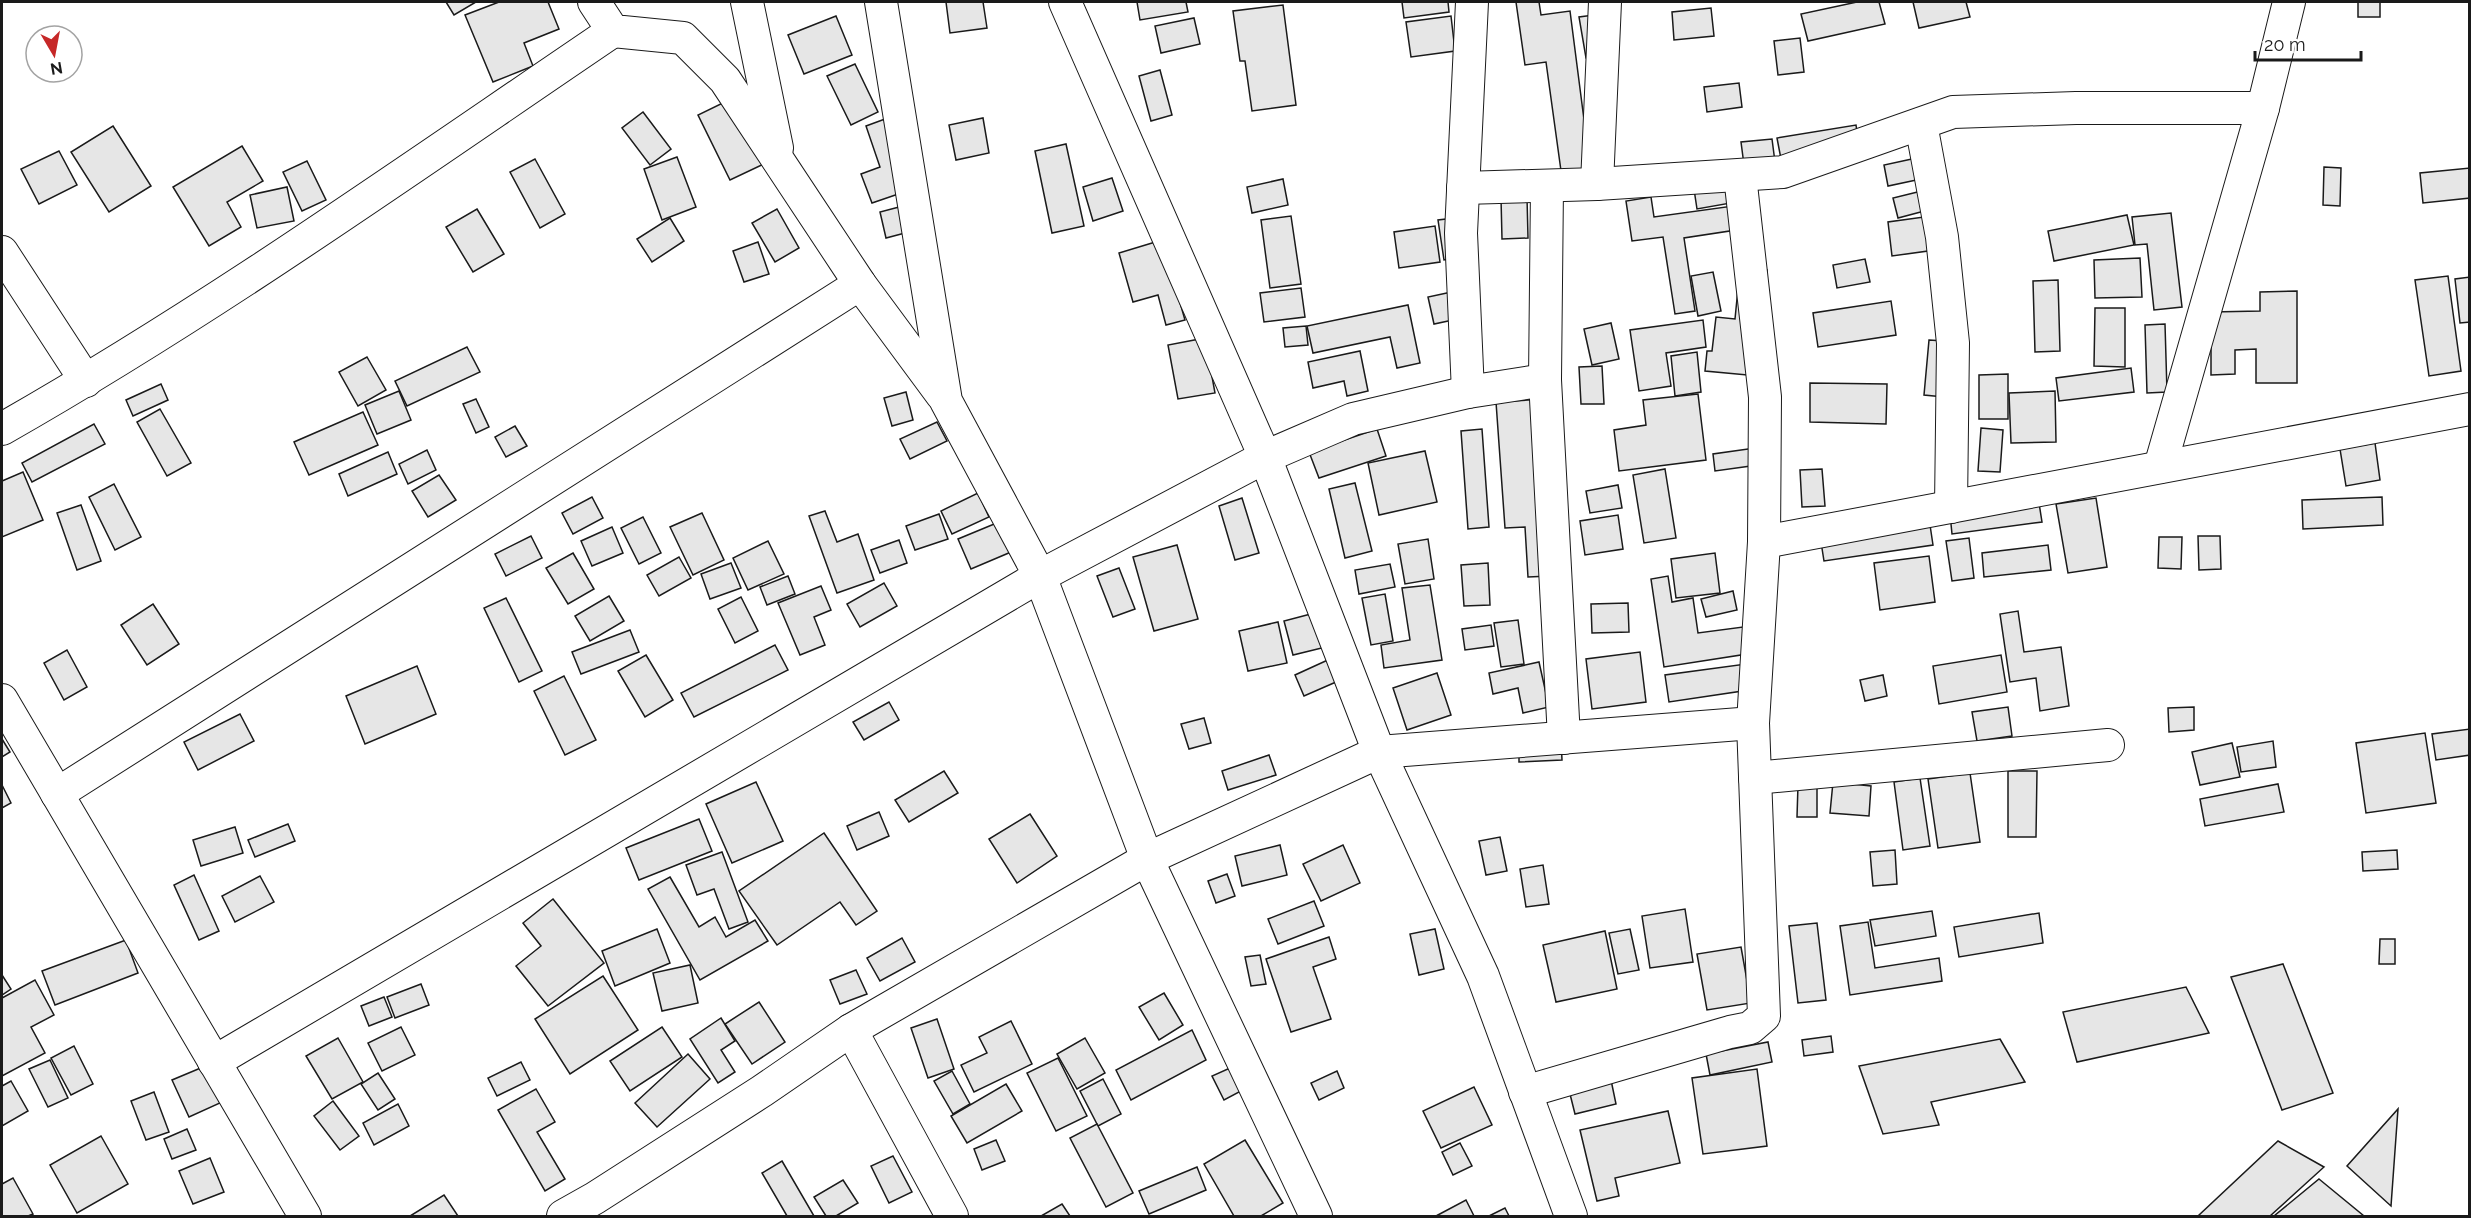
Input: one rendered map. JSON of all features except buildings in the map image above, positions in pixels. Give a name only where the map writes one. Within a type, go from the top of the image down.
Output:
[{"type":"street","points":[[594,2],[613,31]]},
{"type":"street","points":[[747,2],[780,163]]},
{"type":"street","points":[[881,2],[946,401]]},
{"type":"street","points":[[1468,392],[1461,233],[1472,2]]},
{"type":"street","points":[[1597,184],[1605,2]]},
{"type":"street","points":[[2160,467],[2263,108],[2289,2]]},
{"type":"street","points":[[1071,8],[1265,457],[1379,752],[1483,976],[1571,1216]]},
{"type":"street","points":[[2,429],[86,381],[269,264],[613,31],[683,38],[725,80],[860,284],[946,401],[1040,576],[1147,859],[1316,1216]]},
{"type":"street","points":[[1463,188],[1597,184],[1783,172],[1953,112],[2076,108],[2263,108]]},
{"type":"street","points":[[1921,124],[1942,237],[1953,342],[1951,507]]},
{"type":"street","points":[[1525,1092],[1750,1028],[1764,1016],[1753,723],[1764,542],[1765,397],[1740,176]]},
{"type":"street","points":[[1547,186],[1545,380],[1564,738]]},
{"type":"street","points":[[2,252],[86,381]]},
{"type":"street","points":[[57,795],[860,284]]},
{"type":"street","points":[[214,1062],[1040,576],[1265,457],[1353,419],[1468,392],[1545,380]]},
{"type":"street","points":[[1764,542],[2469,409]]},
{"type":"street","points":[[2,700],[305,1216]]},
{"type":"street","points":[[562,1216],[600,1207],[762,1090],[851,1030],[1147,859],[1379,752],[1753,723]]},
{"type":"street","points":[[1755,778],[2108,745]]},
{"type":"street","points":[[851,1030],[952,1216]]}]
